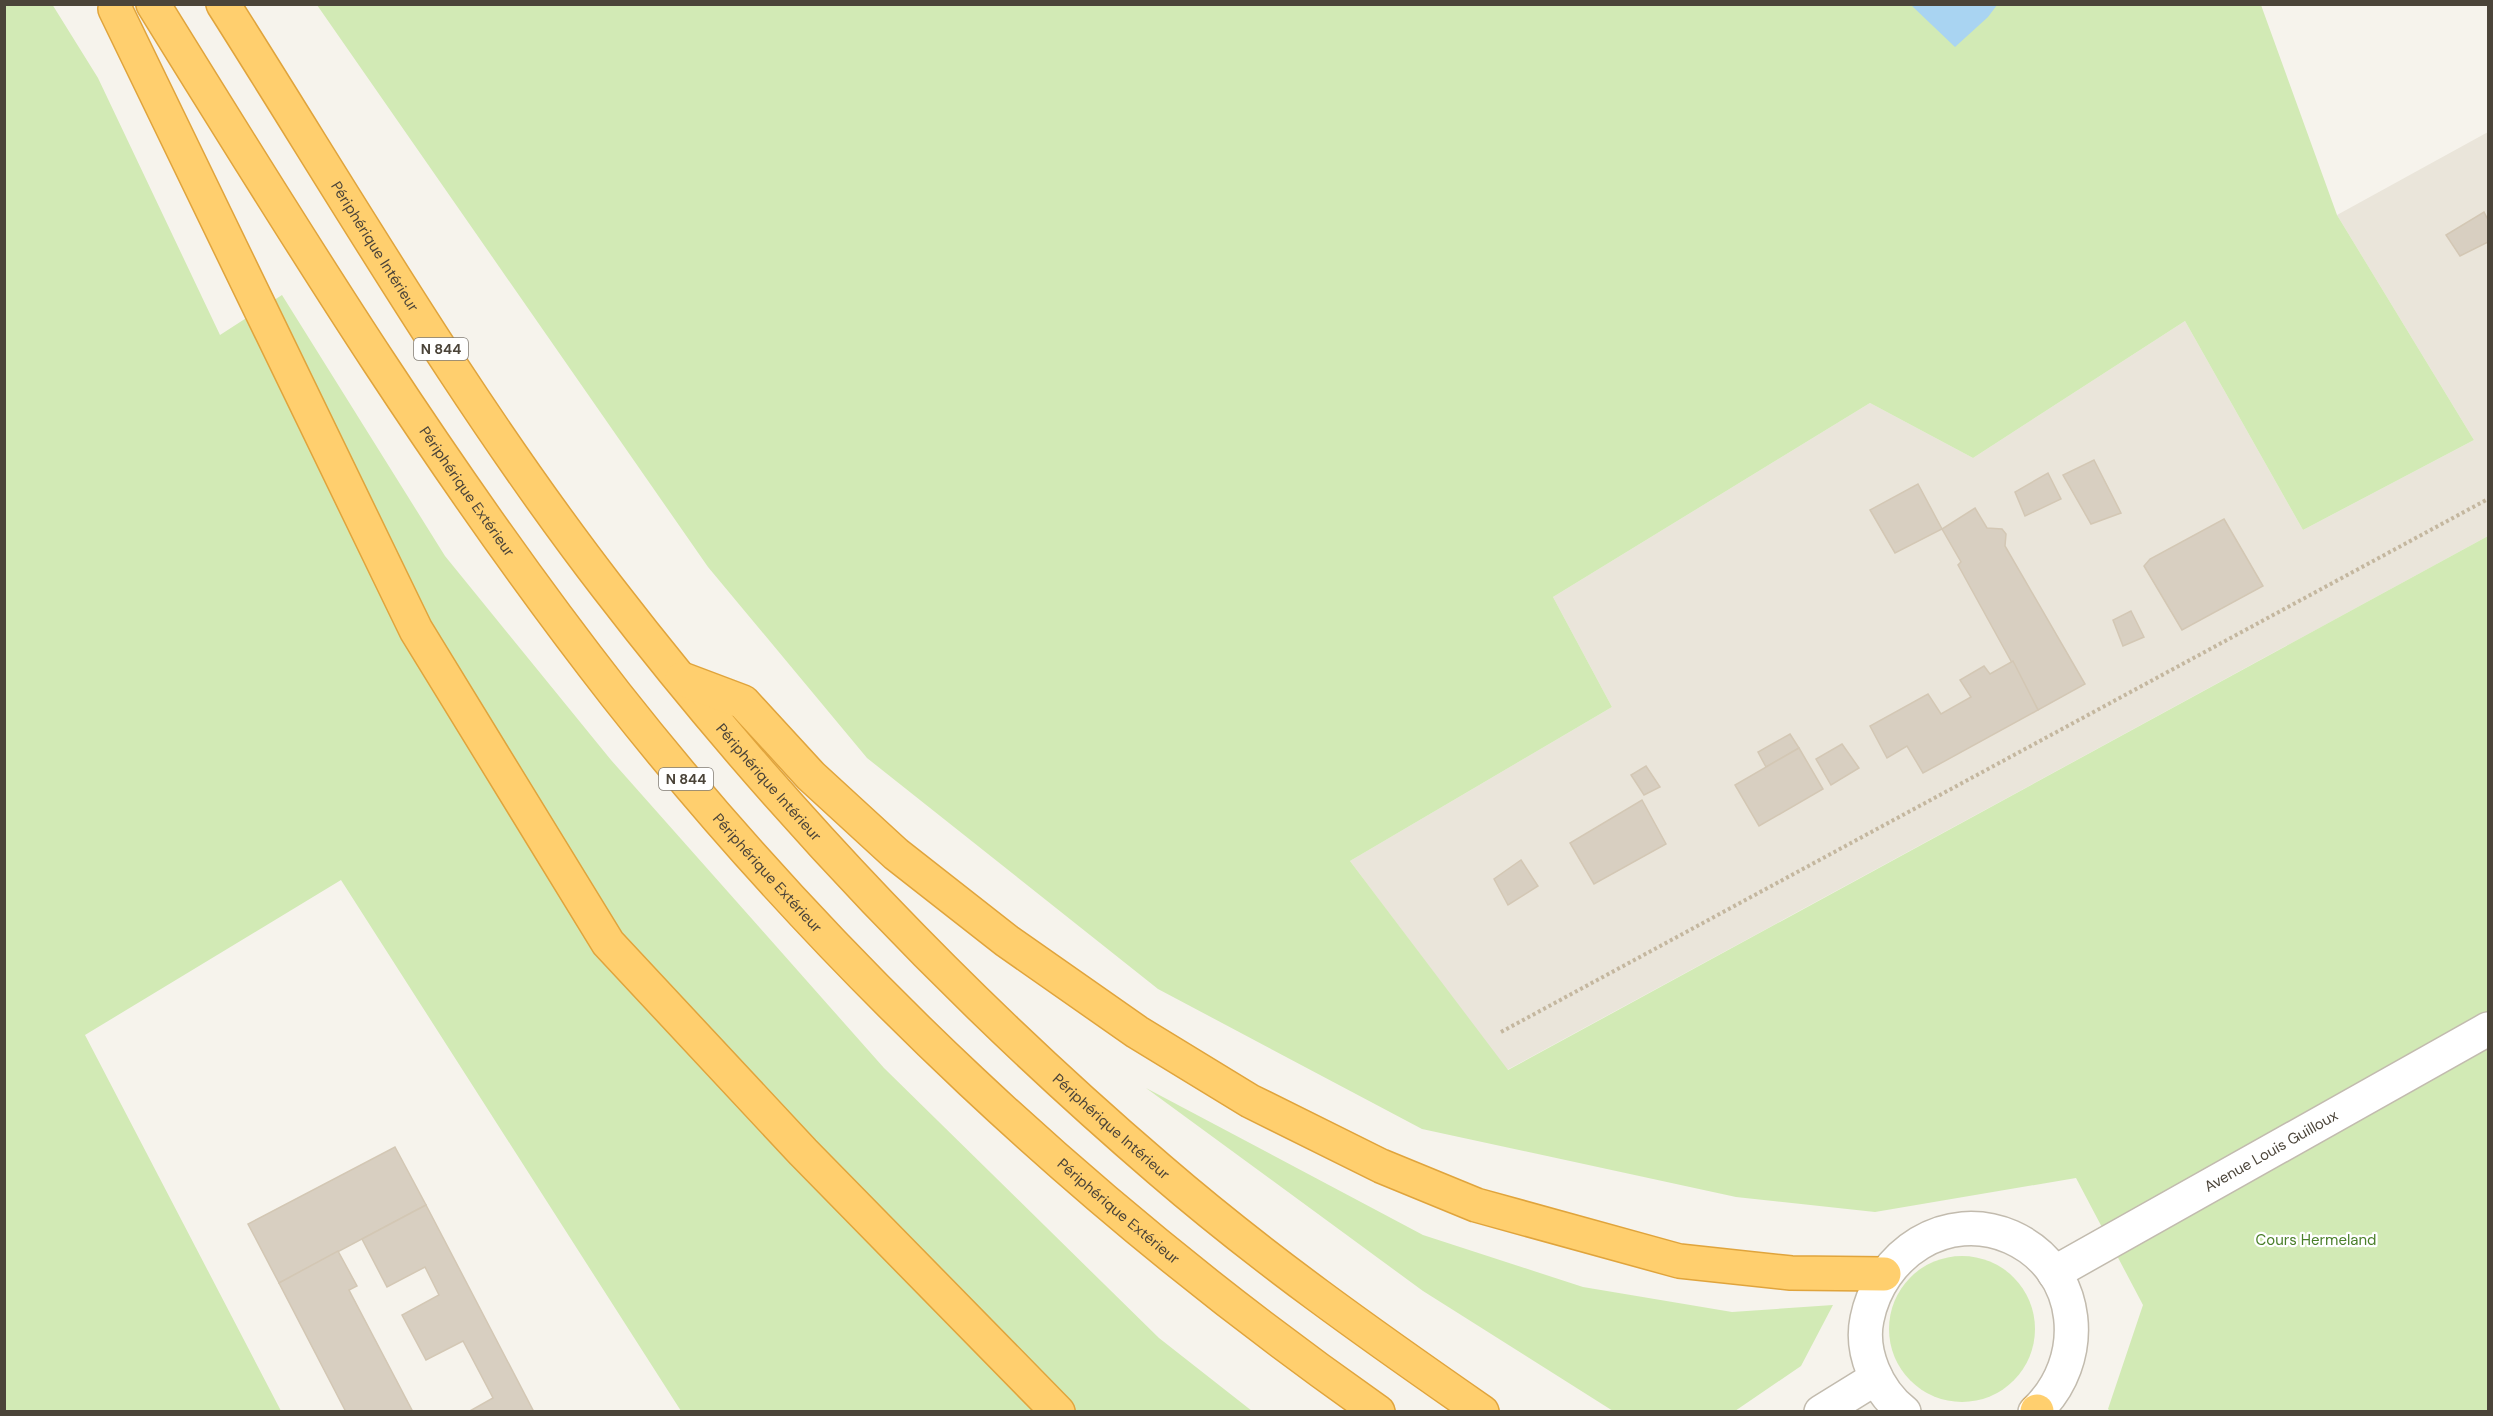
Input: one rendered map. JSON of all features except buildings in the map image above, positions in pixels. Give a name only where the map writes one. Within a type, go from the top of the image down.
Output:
[{"type":"highway","points":[[116,4],[115,9],[120,20],[416,630],[608,944],[803,1152],[1058,1412]]},
{"type":"highway","name":"Périphérique Extérieur","points":[[153,4],[402,396],[530,580],[674,766],[782,888],[889,1000],[977,1085],[1096,1193],[1167,1251],[1264,1328],[1378,1412]]},
{"type":"highway","name":"Périphérique Intérieur","points":[[223,4],[354,214],[503,443],[606,586],[679,678],[836,860],[933,961],[1048,1072],[1163,1173],[1266,1257],[1371,1335],[1482,1412]]},
{"type":"highway","points":[[679,678],[743,702],[811,776],[896,854],[1026,954],[1137,1032],[1250,1101],[1361,1156],[1476,1205],[1679,1261],[1791,1273],[1884,1274]]},
{"type":"street","name":"Avenue Louis Guilloux","points":[[2054,1273],[2488,1029]]},
{"type":"street","points":[[1904,1412],[1894,1404],[1876,1378],[1867,1352],[1866,1325],[1871,1298],[1884,1274],[1903,1253],[1927,1237],[1964,1230],[1983,1230],[2011,1237],[2035,1252],[2054,1273],[2068,1300],[2073,1330],[2069,1360],[2056,1388],[2036,1411]]},
{"type":"street","points":[[1821,1412],[1876,1378]]},
{"type":"path","points":[[1501,1032],[2488,499]]},
{"type":"shaded area","points":[[2488,132],[2488,536],[1507,1070],[1350,861],[1612,707],[1553,597],[1870,403],[1973,458],[2185,321],[2303,530],[2474,440],[2337,215]]},
{"type":"green space","points":[[52,4],[98,78],[220,335],[282,295],[445,556],[611,760],[884,1068],[1159,1338],[1252,1411],[681,1411],[341,880],[85,1035],[281,1411],[5,1412],[4,5]]},
{"type":"green space","name":"Cours Hermeland","points":[[317,5],[2261,5],[2337,215],[2474,440],[2303,530],[2185,321],[1973,458],[1870,403],[1553,597],[1612,707],[1350,861],[1508,1070],[2488,536],[2488,1411],[2110,1411],[2108,1409],[2143,1305],[2076,1178],[1875,1212],[1736,1197],[1422,1129],[1158,989],[867,758],[708,567]]},
{"type":"green space","points":[[1146,1088],[1423,1235],[1583,1287],[1732,1312],[1833,1305],[1801,1366],[1735,1411],[1613,1411],[1423,1291]]},
{"type":"green space","points":[[1962,1256],[1990,1262],[2002,1268],[2013,1278],[2023,1289],[2029,1301],[2035,1329],[2029,1357],[2023,1369],[2013,1380],[2002,1390],[1990,1396],[1962,1402],[1934,1396],[1922,1390],[1911,1380],[1901,1369],[1895,1357],[1889,1329],[1895,1301],[1901,1289],[1911,1278],[1922,1268],[1934,1262]]},
{"type":"water","points":[[1911,5],[1997,5],[1988,17],[1955,47]]}]
